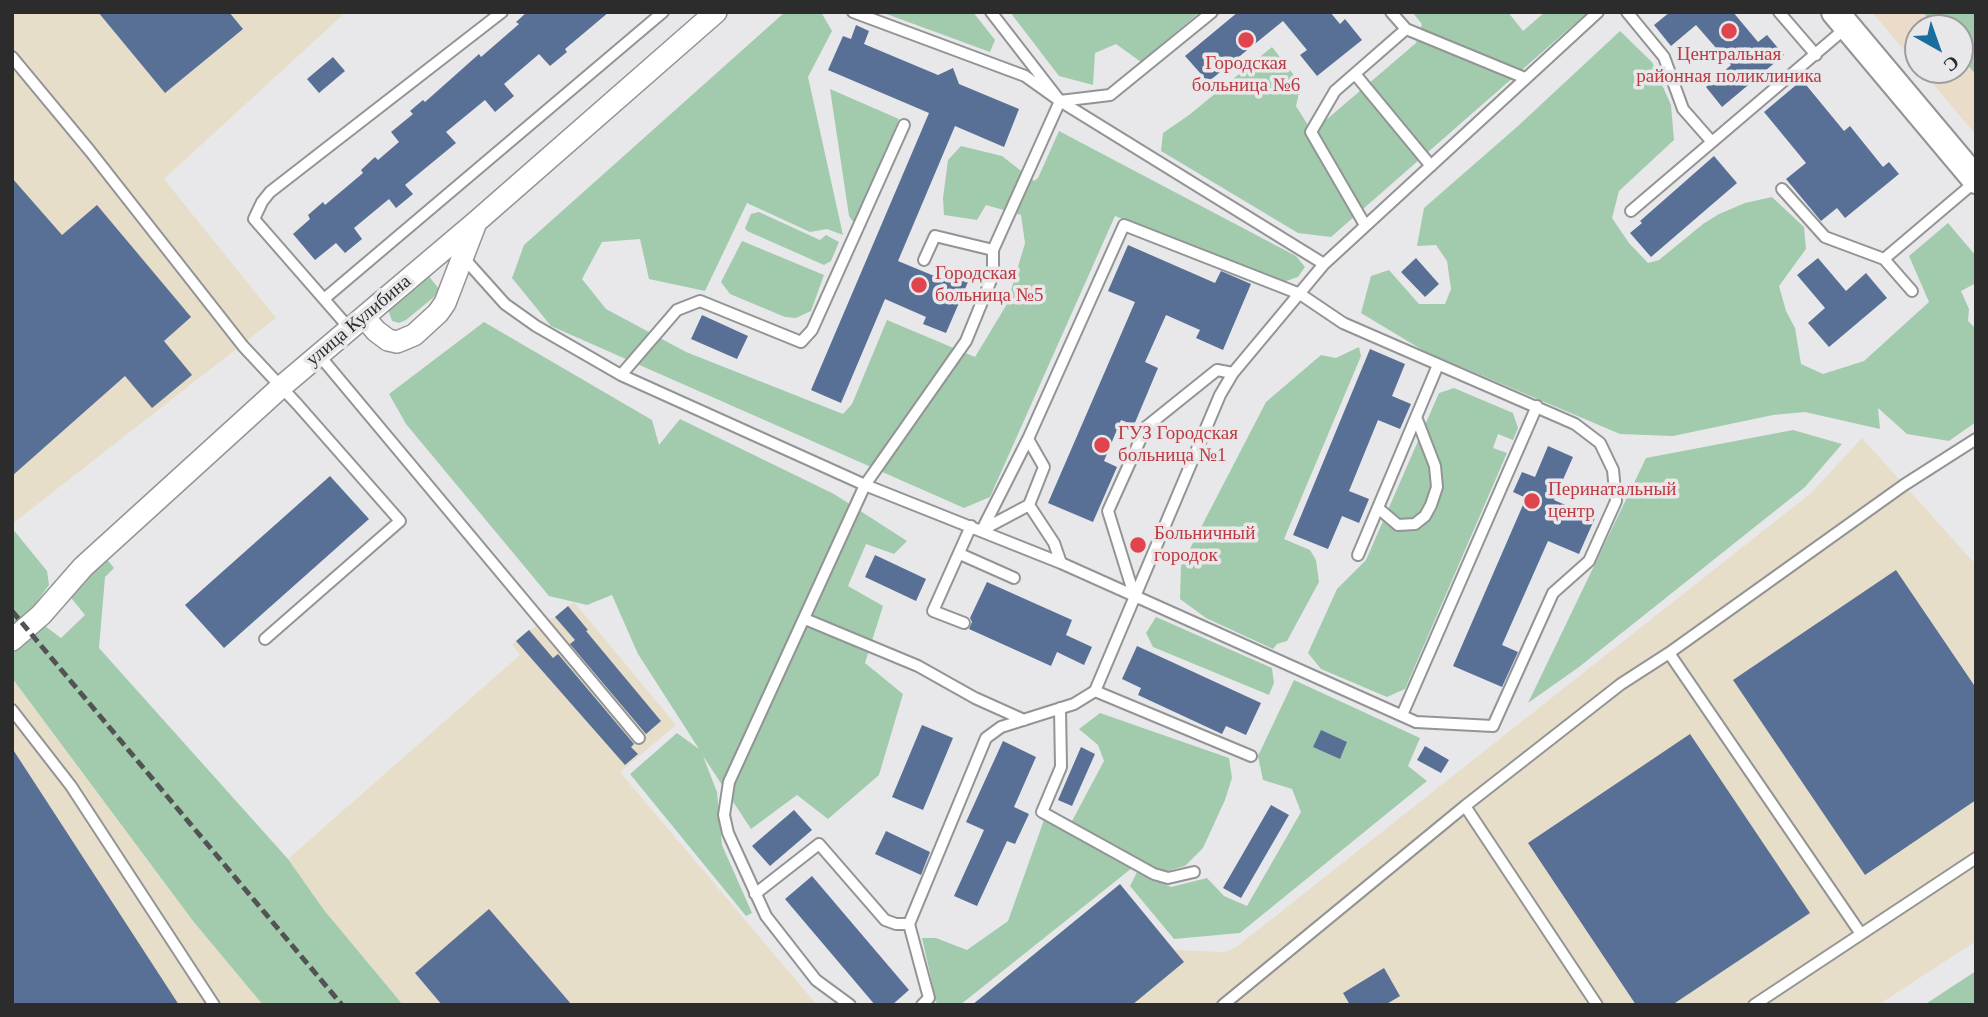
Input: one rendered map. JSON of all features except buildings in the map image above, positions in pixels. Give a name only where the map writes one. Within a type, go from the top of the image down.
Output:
[{"type":"street","name":"улица Кулибина","points":[[12,640],[41,615],[83,567],[281,387],[477,222],[716,12]]},
{"type":"street","points":[[1841,20],[1976,181]]},
{"type":"street","points":[[357,323],[376,331],[388,340],[406,340],[430,322],[445,303],[477,222]]},
{"type":"lane","points":[[357,323],[324,299],[254,219],[270,192],[502,12]]},
{"type":"lane","points":[[324,299],[663,12]]},
{"type":"lane","points":[[853,12],[1025,76],[1060,101],[1324,264]]},
{"type":"lane","points":[[991,12],[1060,101]]},
{"type":"lane","points":[[1060,101],[1110,95],[1212,12]]},
{"type":"lane","points":[[1391,12],[1406,29],[1525,78]]},
{"type":"lane","points":[[922,1005],[929,998],[909,924],[986,738],[1001,727],[1074,704],[1095,691],[1220,395],[1233,373],[1324,264],[1598,12]]},
{"type":"lane","points":[[1628,12],[1664,57],[1683,109],[1712,142]]},
{"type":"lane","points":[[1779,12],[1816,55]]},
{"type":"lane","points":[[1631,211],[1816,55],[1841,20]]},
{"type":"lane","points":[[1365,225],[1311,132],[1335,91],[1406,29]]},
{"type":"lane","points":[[12,57],[90,151],[243,346],[400,521],[265,639]]},
{"type":"lane","points":[[1355,74],[1431,166]]},
{"type":"lane","points":[[850,1005],[816,979],[766,916],[728,834],[725,799],[729,782],[866,485],[966,341],[993,275],[993,250],[1060,101]]},
{"type":"lane","points":[[621,375],[677,310],[700,301],[801,342],[812,330],[904,125]]},
{"type":"lane","points":[[1884,258],[1976,181]]},
{"type":"lane","points":[[1782,189],[1825,237],[1884,258],[1912,291]]},
{"type":"lane","points":[[462,256],[505,304],[536,326],[621,375],[866,485],[977,528],[1416,722],[1493,726],[1553,593],[1589,561],[1616,501],[1614,470],[1600,443],[1575,424],[1343,323],[1300,294],[1124,225],[1028,439],[977,528],[960,554],[933,611],[964,623]]},
{"type":"lane","points":[[924,260],[935,236],[993,250]]},
{"type":"lane","points":[[319,355],[639,738]]},
{"type":"lane","points":[[1358,555],[1438,365]]},
{"type":"lane","points":[[1135,598],[1108,511],[1146,427],[1217,370],[1233,373]]},
{"type":"lane","points":[[1402,715],[1537,406]]},
{"type":"lane","points":[[1378,508],[1398,525],[1415,524],[1425,516],[1431,505],[1437,487],[1435,466],[1416,417]]},
{"type":"lane","points":[[977,528],[1028,505],[1044,467],[1028,439]]},
{"type":"lane","points":[[1223,1005],[1465,806],[1621,684],[1669,653],[1904,485],[1976,439]]},
{"type":"lane","points":[[1028,505],[1054,543],[1060,564]]},
{"type":"lane","points":[[960,554],[1014,578]]},
{"type":"lane","points":[[805,619],[918,666],[975,698],[1024,720]]},
{"type":"lane","points":[[1669,653],[1861,934]]},
{"type":"lane","points":[[1095,691],[1251,756]]},
{"type":"lane","points":[[1060,708],[1061,767],[1042,812],[1154,874],[1168,878],[1194,872]]},
{"type":"lane","points":[[12,710],[71,786],[214,1005]]},
{"type":"lane","points":[[1465,806],[1597,1005]]},
{"type":"lane","points":[[755,894],[819,844],[886,920],[896,924],[909,924]]},
{"type":"lane","points":[[1754,1005],[1976,858]]},
{"type":"shaded area","points":[[12,12],[346,12],[164,179],[276,318],[12,524]]},
{"type":"shaded area","points":[[1872,12],[1976,12],[1976,135],[1933,84],[1974,84],[1974,14],[1904,14],[1904,50]]},
{"type":"shaded area","points":[[1862,438],[1976,565],[1976,941],[1878,1005],[972,1005],[1120,884],[1174,950],[1224,952],[1235,948],[1811,493]]},
{"type":"shaded area","points":[[574,602],[676,725],[620,772],[817,1005],[403,1005],[324,910],[288,859],[520,655],[512,645],[529,630],[555,617]]},
{"type":"shaded area","points":[[12,678],[193,921],[263,1005],[12,1005]]},
{"type":"green space","points":[[785,12],[821,12],[832,31],[808,77],[843,235],[827,229],[810,232],[747,203],[705,291],[649,279],[640,239],[602,242],[582,279],[606,309],[686,352],[843,414],[852,404],[887,320],[975,357],[1007,304],[1025,243],[1021,215],[986,205],[977,220],[944,215],[943,198],[948,160],[961,146],[1002,156],[1034,181],[1038,178],[1059,131],[1296,256],[1305,267],[1298,277],[1283,282],[1115,216],[990,497],[964,508],[551,326],[512,278],[524,245]]},
{"type":"green space","points":[[881,12],[973,12],[995,40],[990,52]]},
{"type":"green space","points":[[1010,12],[1200,12],[1141,62],[1116,44],[1095,53],[1093,85],[1059,76]]},
{"type":"green space","points":[[1412,12],[1508,12],[1523,31],[1545,12],[1588,12],[1331,237],[1298,233],[1161,151],[1163,133],[1272,47],[1301,84],[1296,106],[1308,125],[1326,120],[1416,43],[1422,24]]},
{"type":"green space","points":[[1923,12],[1976,12],[1976,75],[1974,14]]},
{"type":"green space","points":[[1620,31],[1652,62],[1671,105],[1674,140],[1619,191],[1612,218],[1629,243],[1648,263],[1659,260],[1719,214],[1745,203],[1772,197],[1804,227],[1806,249],[1779,286],[1786,311],[1795,328],[1801,364],[1823,374],[1864,361],[1929,302],[1909,256],[1948,223],[1976,256],[1976,283],[1961,291],[1969,309],[1968,321],[1976,329],[1976,422],[1949,441],[1907,434],[1878,408],[1880,429],[1805,412],[1773,415],[1673,436],[1620,434],[1424,351],[1361,313],[1371,276],[1389,270],[1419,304],[1445,304],[1451,289],[1447,261],[1436,245],[1417,246],[1424,208],[1518,126]]},
{"type":"green space","points":[[830,89],[899,119],[854,223],[849,216]]},
{"type":"green space","points":[[759,212],[820,240],[826,235],[839,242],[831,261],[824,265],[747,231],[745,228],[751,214]]},
{"type":"green space","points":[[742,241],[824,275],[811,311],[796,318],[785,317],[730,294],[721,282]]},
{"type":"green space","points":[[428,275],[439,289],[434,297],[406,320],[399,323],[392,321],[388,309]]},
{"type":"green space","points":[[484,322],[652,420],[659,445],[680,419],[834,494],[907,541],[894,554],[866,544],[848,586],[883,606],[865,663],[903,694],[879,775],[828,819],[797,795],[751,829],[703,756],[717,792],[722,845],[752,913],[746,916],[630,774],[677,733],[699,749],[638,654],[612,595],[587,605],[549,596],[406,424],[389,394]]},
{"type":"green space","points":[[1359,347],[1361,356],[1284,539],[1310,550],[1316,560],[1319,582],[1287,641],[1277,644],[1273,649],[1206,618],[1180,599],[1181,566],[1266,402],[1321,355],[1336,358]]},
{"type":"green space","points":[[1454,388],[1513,413],[1518,428],[1513,440],[1498,434],[1493,448],[1507,453],[1405,689],[1387,697],[1321,669],[1308,653],[1337,589],[1366,560],[1439,393]]},
{"type":"green space","points":[[1793,430],[1842,444],[1805,487],[1579,667],[1528,703],[1646,458]]},
{"type":"green space","points":[[12,528],[47,571],[49,585],[33,607],[12,625]]},
{"type":"green space","points":[[105,557],[114,568],[105,577],[99,648],[288,859],[324,910],[403,1005],[263,1005],[193,921],[12,678],[12,649],[41,623],[61,638],[85,615],[68,594]]},
{"type":"green space","points":[[1156,617],[1272,668],[1274,683],[1269,695],[1153,647],[1146,633]]},
{"type":"green space","points":[[1294,680],[1420,738],[1408,766],[1427,781],[1240,933],[1174,939],[1130,886],[1137,872],[1171,887],[1207,878],[1224,896],[1247,906],[1301,812],[1292,789],[1263,780],[1258,756]]},
{"type":"green space","points":[[1100,713],[1229,758],[1232,778],[1225,800],[1203,848],[1185,866],[1163,872],[1072,821],[1104,761],[1098,745],[1079,729]]},
{"type":"green space","points":[[1044,820],[1132,868],[960,1005],[937,1005],[922,938],[936,938],[967,950],[1008,921]]},
{"type":"green space","points":[[1976,971],[1976,1001],[1970,1005],[1924,1005]]},
{"type":"railway","points":[[12,611],[342,1005]]},
{"type":"place","name":"Центральная районная поликлиника","points":[[1729,31]]},
{"type":"place","name":"Городская больница №6","points":[[1246,40]]},
{"type":"place","name":"Городская больница №5","points":[[919,285]]},
{"type":"place","name":"ГУЗ Городская больница №1","points":[[1102,445]]},
{"type":"place","name":"Перинатальный центр","points":[[1532,501]]},
{"type":"place","name":"Больничный городок","points":[[1138,545]]}]
